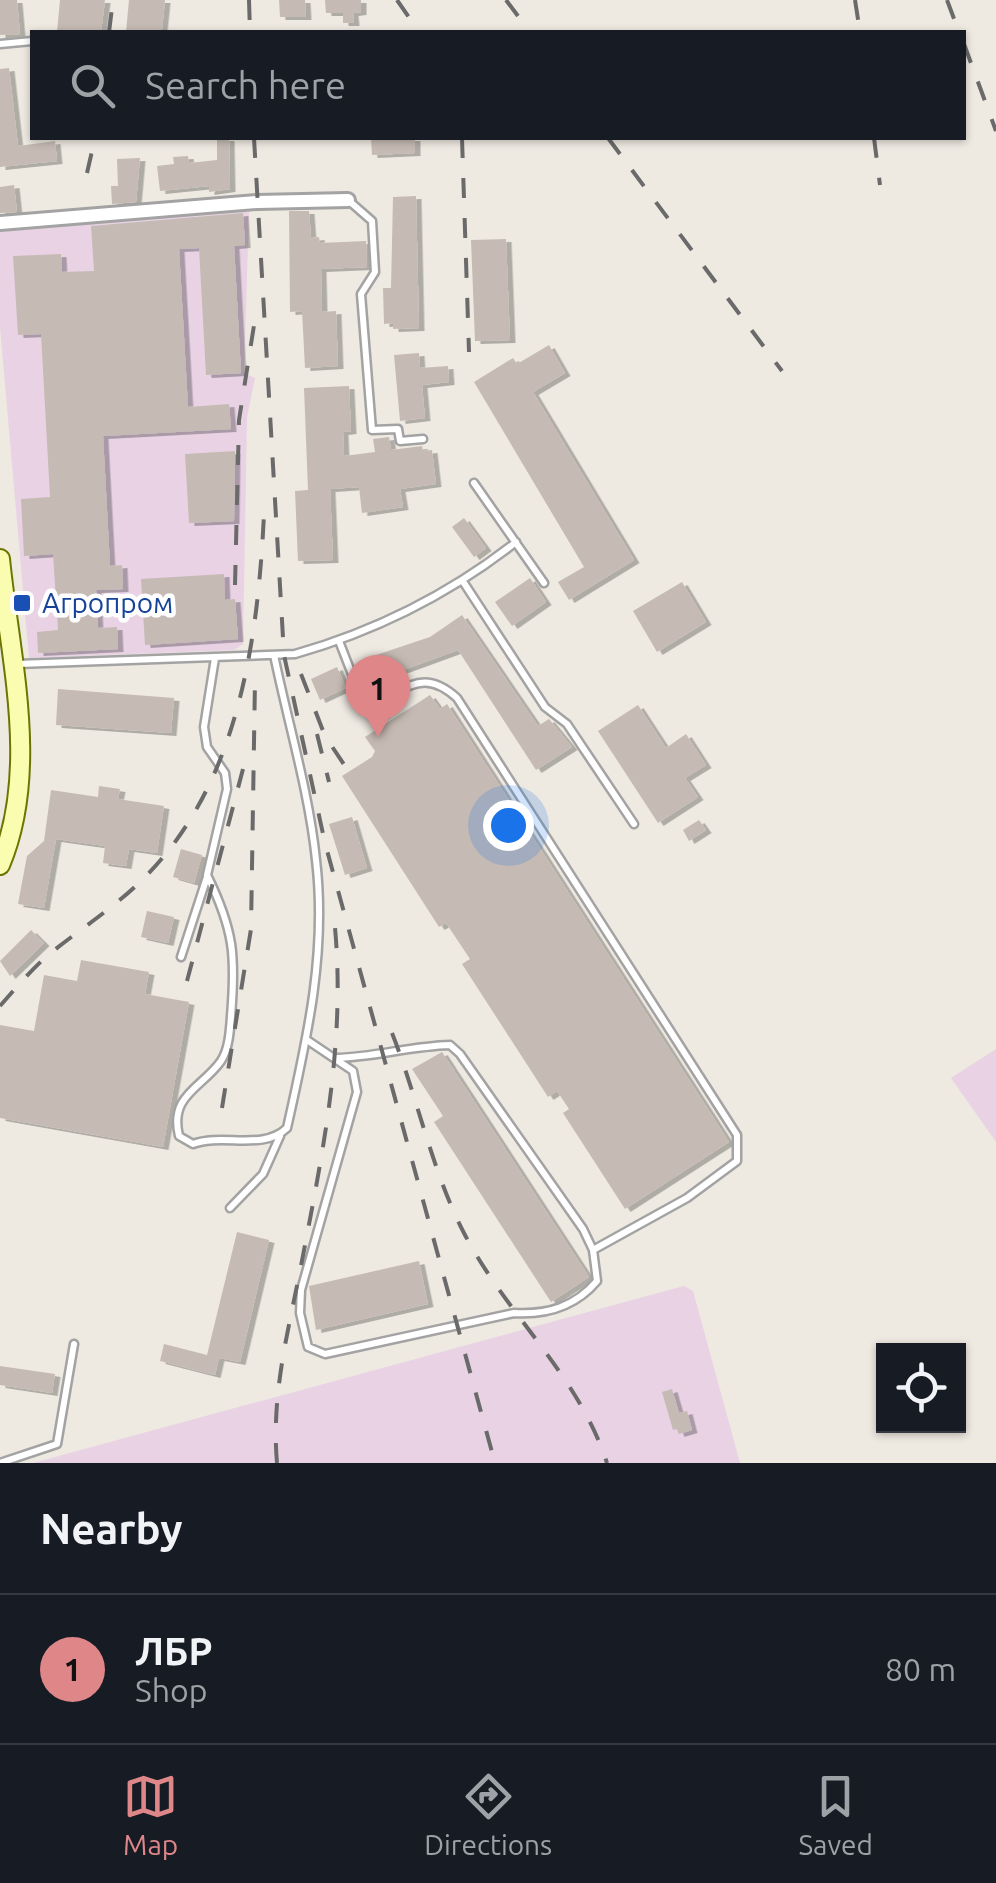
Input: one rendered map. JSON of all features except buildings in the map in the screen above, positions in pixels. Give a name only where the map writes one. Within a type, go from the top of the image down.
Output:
[{"type":"main road","points":[[0,558],[23,772],[17,817],[0,865]]},
{"type":"street","points":[[0,223],[256,202],[348,200]]},
{"type":"lane","points":[[0,44],[30,41]]},
{"type":"lane","points":[[348,200],[372,221],[375,272],[361,294],[372,430],[398,429],[400,441],[424,438]]},
{"type":"lane","points":[[474,484],[544,583]]},
{"type":"lane","points":[[11,664],[274,656],[339,642],[464,583],[516,542]]},
{"type":"lane","points":[[464,583],[545,707],[568,724],[634,824]]},
{"type":"lane","points":[[339,642],[362,700],[368,703],[429,680],[440,683],[457,698],[737,1136],[737,1162],[687,1198],[593,1250]]},
{"type":"lane","points":[[207,876],[221,899],[236,956],[230,1031],[223,1058],[182,1098],[177,1128],[179,1136],[193,1144],[206,1139],[272,1139],[287,1128],[307,1040],[318,955],[316,860],[274,656]]},
{"type":"lane","points":[[181,957],[207,876],[227,789],[225,773],[206,748],[204,727],[215,658]]},
{"type":"lane","points":[[307,1040],[353,1071],[357,1092],[301,1290],[300,1313],[308,1347],[325,1354],[514,1313],[540,1314],[583,1298],[597,1281],[593,1250],[561,1197],[450,1045],[337,1058]]},
{"type":"lane","points":[[230,1208],[263,1174],[280,1134]]},
{"type":"lane","points":[[0,1463],[57,1444],[74,1344]]},
{"type":"shaded area","points":[[249,211],[244,373],[255,378],[247,417],[243,644],[234,650],[29,658],[0,327],[0,232],[88,221]]},
{"type":"shaded area","points":[[996,1049],[996,1142],[951,1078]]},
{"type":"shaded area","points":[[684,1286],[693,1291],[740,1463],[33,1463]]},
{"type":"railway","points":[[109,30],[113,0]]},
{"type":"railway","points":[[249,0],[250,30]]},
{"type":"railway","points":[[397,0],[418,30]]},
{"type":"railway","points":[[506,0],[528,30]]},
{"type":"railway","points":[[855,0],[860,30]]},
{"type":"railway","points":[[947,0],[958,30]]},
{"type":"railway","points":[[966,49],[996,131]]},
{"type":"railway","points":[[87,173],[95,140]]},
{"type":"railway","points":[[254,140],[284,655],[325,843],[495,1463]]},
{"type":"railway","points":[[462,140],[469,352]]},
{"type":"railway","points":[[609,140],[782,371]]},
{"type":"railway","points":[[874,140],[880,185]]},
{"type":"railway","points":[[235,585],[239,420],[255,319]]},
{"type":"railway","points":[[0,1006],[47,956],[147,875],[178,838],[203,797],[223,752],[249,658],[264,514]]},
{"type":"railway","points":[[301,674],[325,736],[349,772]]},
{"type":"railway","points":[[222,1108],[251,929],[255,680]]},
{"type":"railway","points":[[317,734],[329,782]]},
{"type":"railway","points":[[187,981],[243,769]]},
{"type":"railway","points":[[277,1463],[276,1413],[282,1364],[318,1177],[336,1044],[333,909]]},
{"type":"railway","points":[[392,1033],[453,1211],[482,1264],[579,1402],[607,1463]]},
{"type":"place","name":"Агропром","points":[[22,603]]},
{"type":"place","name":"ЛБР","points":[[378,737]]}]
